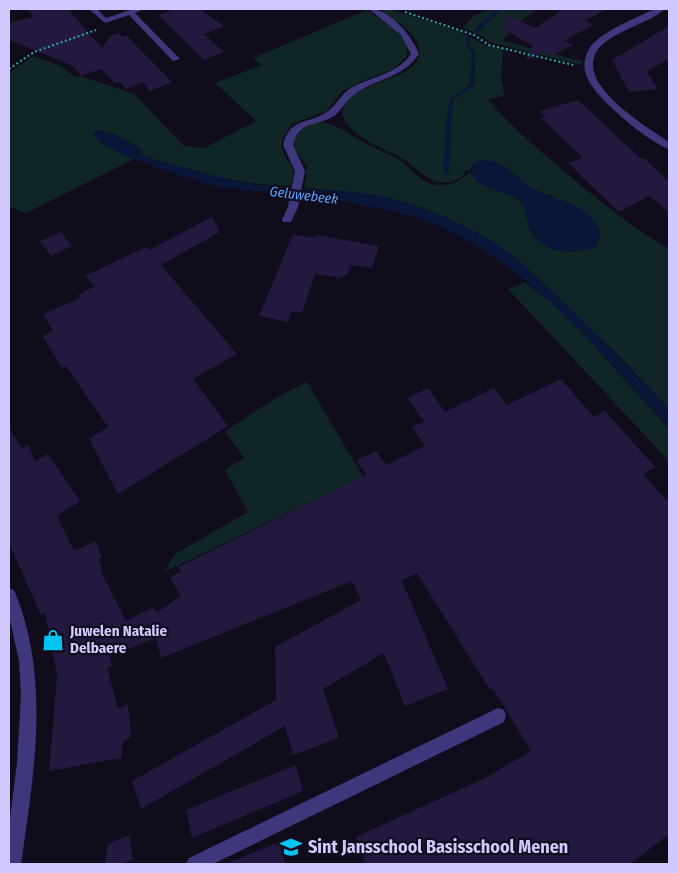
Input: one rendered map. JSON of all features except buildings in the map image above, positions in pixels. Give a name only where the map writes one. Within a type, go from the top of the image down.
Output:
[{"type":"street","points":[[93,9],[105,21],[140,9]]},
{"type":"street","points":[[287,220],[300,180],[300,171],[288,145],[292,132],[301,124],[330,114],[351,92],[398,71],[410,62],[414,54],[411,41],[404,33],[373,9]]},
{"type":"street","points":[[661,9],[600,42],[588,59],[588,68],[600,92],[616,109],[669,146]]},
{"type":"street","points":[[130,12],[176,59]]},
{"type":"street","points":[[9,595],[16,613],[28,669],[29,694],[29,721],[12,864]]},
{"type":"street","points":[[195,864],[498,716]]},
{"type":"path","points":[[404,12],[474,35],[489,45],[588,68]]},
{"type":"path","points":[[9,69],[34,52],[100,29],[105,21]]},
{"type":"green space","points":[[379,9],[389,9],[459,31],[485,45],[503,49],[501,75],[504,96],[488,99],[516,129],[566,173],[629,223],[669,249],[669,409],[615,352],[501,248],[355,193],[305,188],[307,166],[296,152],[292,143],[300,131],[308,125],[316,122],[325,123],[344,130],[396,158],[419,177],[432,184],[448,185],[470,172],[478,181],[517,199],[527,212],[537,237],[552,248],[554,197],[529,186],[500,164],[482,162],[473,164],[470,171],[466,170],[458,179],[438,182],[424,175],[404,159],[371,143],[349,127],[343,118],[343,108],[350,98],[365,88],[392,78],[410,68],[417,62],[420,54],[418,45],[411,34],[401,24]]},
{"type":"green space","points":[[489,9],[537,9],[513,27],[503,41],[582,61],[581,65],[489,42],[484,37],[463,28],[473,16]]},
{"type":"green space","points":[[367,10],[395,29],[405,40],[408,45],[406,57],[392,70],[369,78],[342,91],[327,111],[292,124],[284,136],[281,145],[286,158],[294,169],[291,186],[241,182],[217,177],[168,164],[97,141],[134,159],[26,213],[9,207],[9,73],[33,56],[61,66],[75,77],[83,77],[134,94],[184,146],[204,148],[256,121],[215,83],[262,65],[253,58]]},
{"type":"green space","points":[[525,282],[567,315],[669,429],[669,461],[508,289]]},
{"type":"green space","points":[[307,382],[363,477],[164,572],[175,554],[248,512],[225,470],[244,458],[225,431],[279,396]]},
{"type":"water","name":"Geluwebeek","points":[[97,130],[115,134],[142,149],[142,155],[146,157],[206,174],[267,186],[339,191],[392,198],[421,207],[468,228],[490,240],[517,259],[590,328],[669,409],[669,428],[558,309],[495,258],[461,237],[424,220],[394,212],[318,197],[229,188],[208,184],[123,154],[98,140],[93,133]]},
{"type":"water","points":[[480,160],[505,166],[536,190],[581,209],[595,223],[601,233],[596,247],[587,250],[568,251],[548,247],[540,242],[529,227],[525,209],[518,199],[512,195],[486,187],[474,178],[471,172],[473,164]]},
{"type":"waterway","points":[[476,31],[500,9]]},
{"type":"waterway","points":[[446,172],[449,117],[452,99],[472,85],[474,53],[468,45],[469,38]]},
{"type":"place","name":"Juwelen Natalie Delbaere","points":[[53,640]]},
{"type":"place","name":"Sint Jansschool Basisschool Menen","points":[[291,847]]}]
